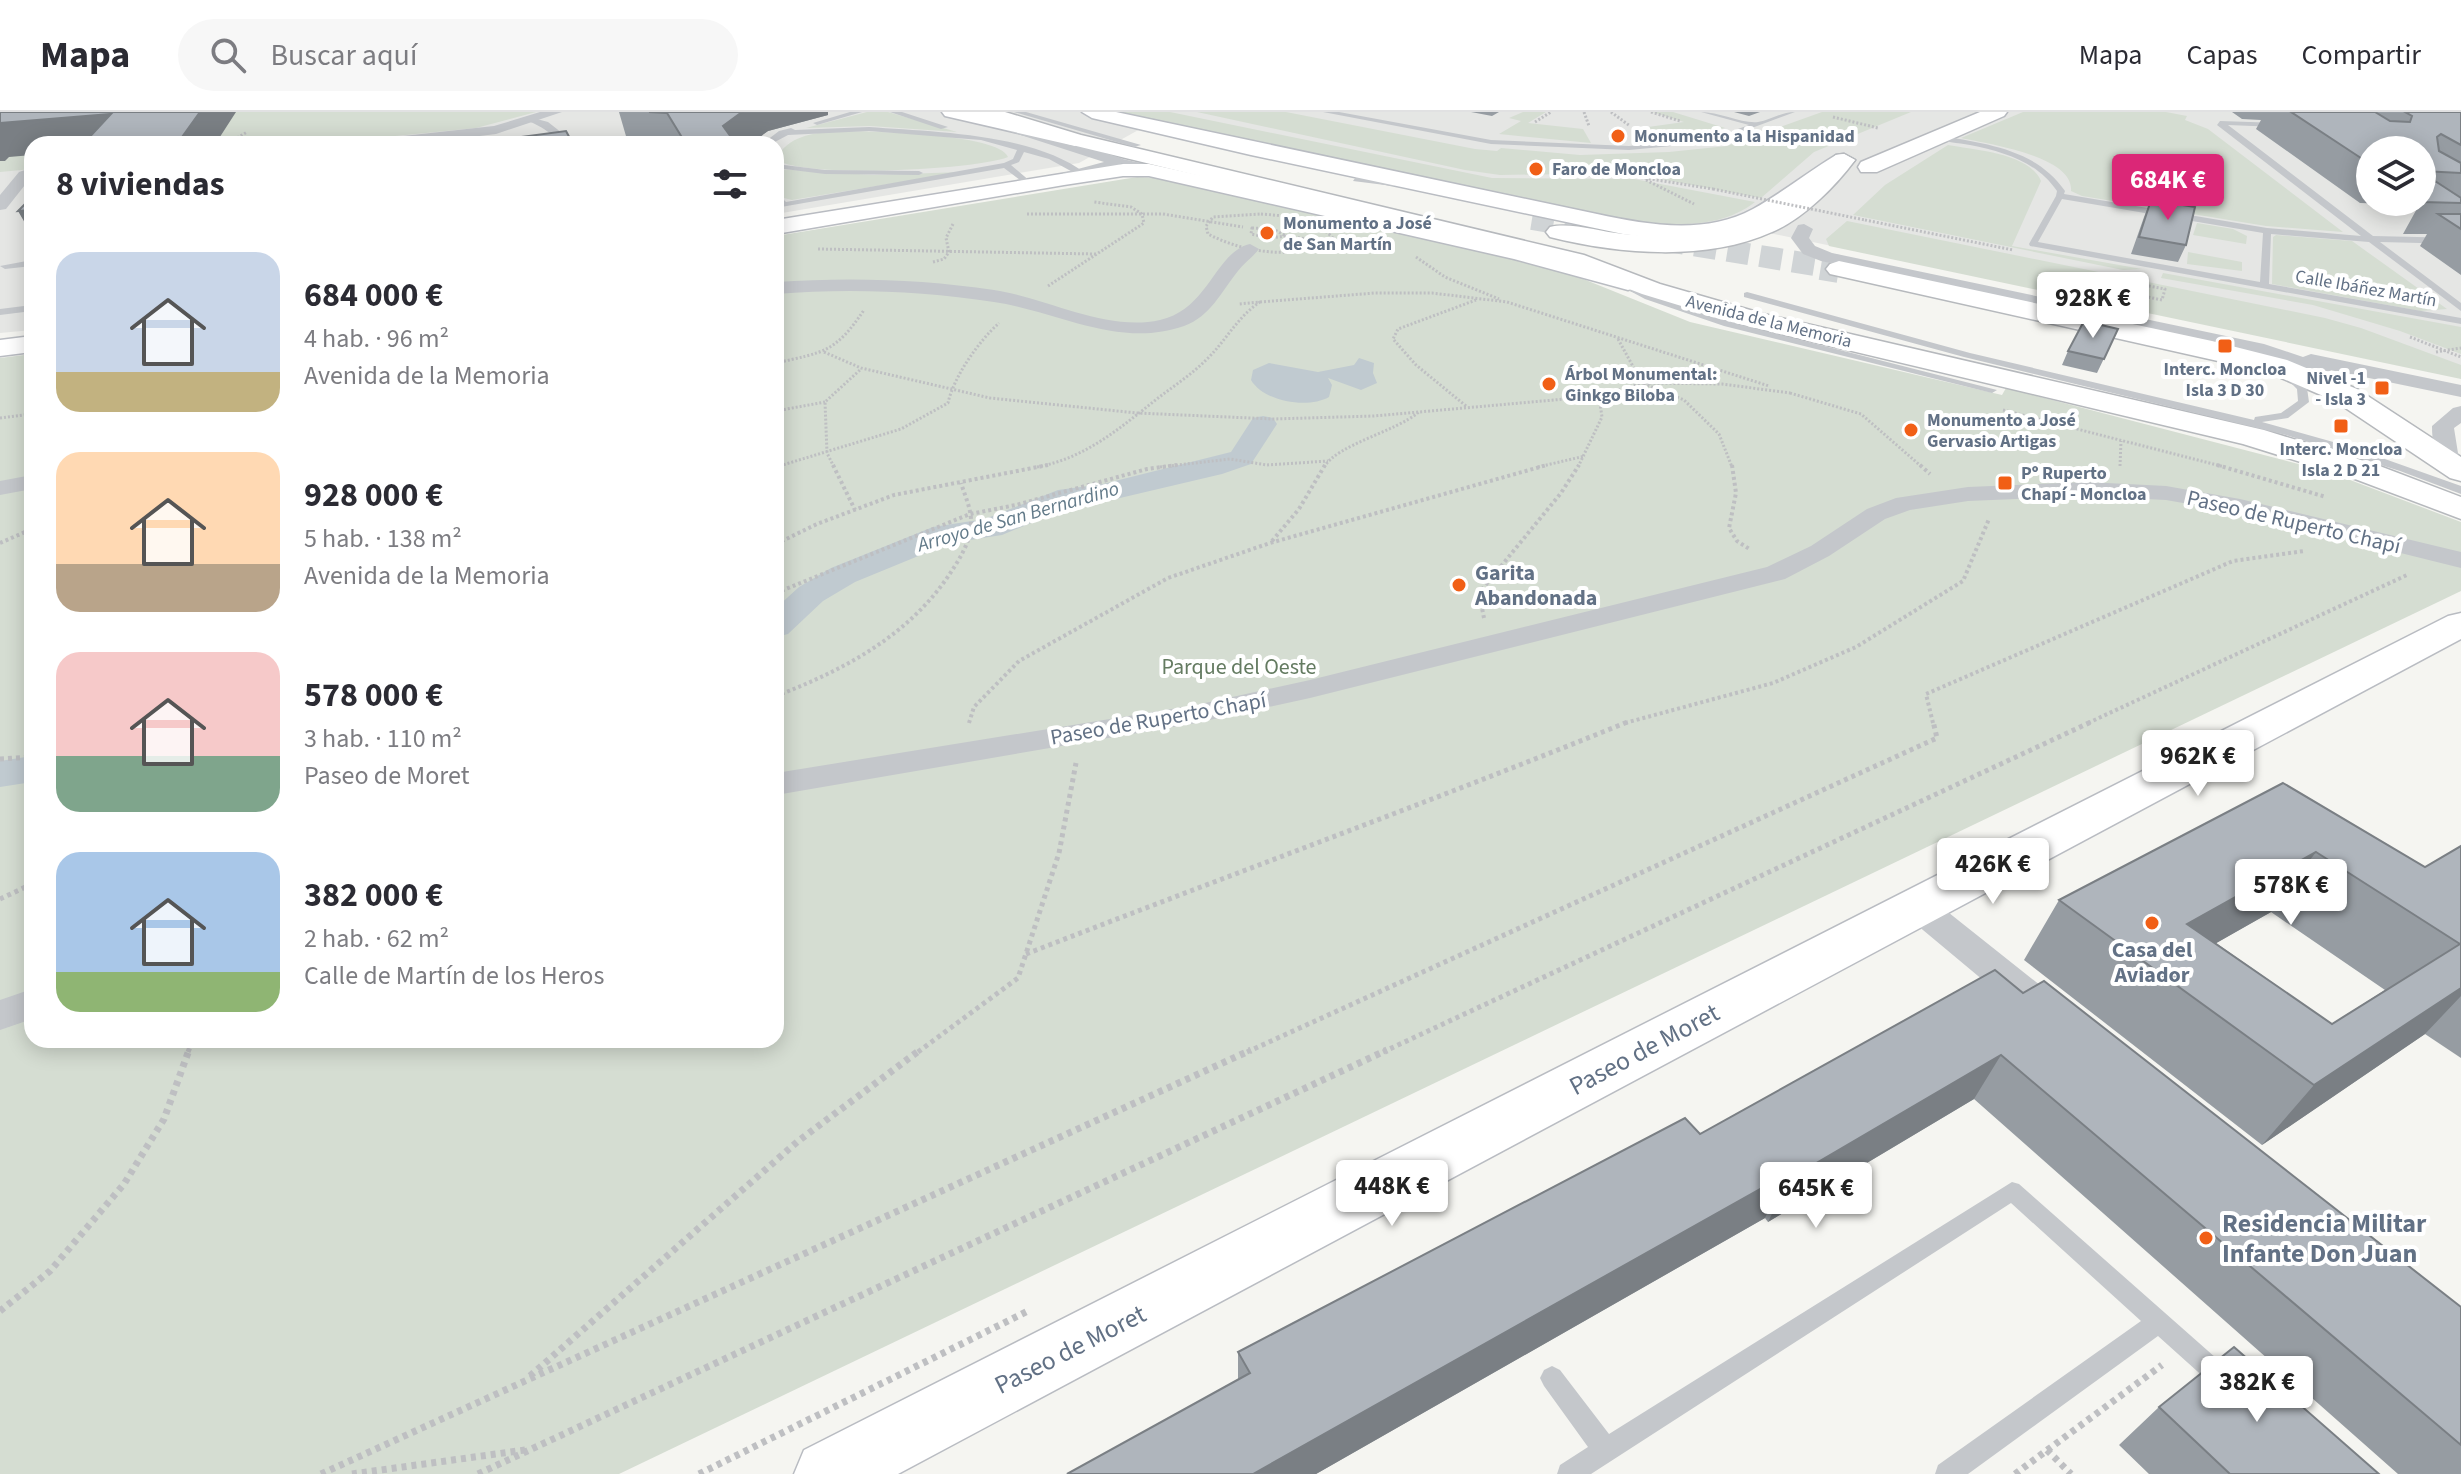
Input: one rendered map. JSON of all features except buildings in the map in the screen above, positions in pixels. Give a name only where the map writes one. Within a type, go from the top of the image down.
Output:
[{"type":"main road","points":[[952,112],[1012,119],[1075,140]]},
{"type":"main road","points":[[984,112],[1162,166],[1242,174],[1516,237],[1595,251],[1646,256],[1729,252],[1773,242],[1804,229],[1882,156],[1974,112]]},
{"type":"main road","points":[[1044,112],[1179,148],[1428,204],[1591,239],[1647,243],[1712,240],[1764,228],[1789,212],[1844,160]]},
{"type":"main road","points":[[1077,112],[1621,226],[1663,231],[1716,229],[1750,220],[1844,160],[1939,120],[1997,112]]},
{"type":"main road","points":[[1077,112],[1356,179],[1536,216]]},
{"type":"main road","points":[[1869,167],[1939,120]]},
{"type":"main road","points":[[784,226],[1072,176],[1162,166]]},
{"type":"main road","name":"Avenida de la Memoria","points":[[1162,166],[1607,273],[1757,320],[2253,437],[2420,492],[2459,490]]},
{"type":"main road","points":[[1839,269],[2212,349],[2270,358],[2346,395],[2459,490]]},
{"type":"main road","points":[[0,348],[24,345]]},
{"type":"main road","name":"Paseo de Moret","points":[[828,1474],[2461,624]]},
{"type":"street","points":[[461,136],[555,112]]},
{"type":"street","points":[[1012,119],[1114,159],[1113,164],[1072,176]]},
{"type":"street","points":[[0,178],[24,175]]},
{"type":"street","points":[[0,205],[24,179]]},
{"type":"street","points":[[1804,229],[1800,238],[1805,247],[1827,257],[2270,358],[2461,391]]},
{"type":"street","points":[[784,288],[886,286],[1024,302],[1111,326],[1147,327],[1177,322],[1205,307],[1234,260],[1250,249]]},
{"type":"street","points":[[2459,490],[2444,445],[2443,426],[2461,413]]},
{"type":"street","points":[[0,488],[24,484]]},
{"type":"street","name":"Paseo de Ruperto Chapí","points":[[784,783],[1196,714],[1310,689],[1776,573],[1799,563],[1888,508],[1968,494],[2087,489],[2191,497],[2263,511],[2461,560]]},
{"type":"street","points":[[1917,906],[2082,1041]]},
{"type":"street","points":[[0,1015],[24,1007]]},
{"type":"lane","points":[[778,136],[858,112]]},
{"type":"lane","points":[[894,112],[1052,157],[1072,176]]},
{"type":"lane","points":[[1077,112],[1536,216]]},
{"type":"lane","points":[[1327,112],[1476,140],[1582,148],[1644,147],[1714,140],[1791,112]]},
{"type":"lane","points":[[1705,112],[1755,125]]},
{"type":"lane","points":[[1012,119],[1137,145]]},
{"type":"lane","points":[[533,120],[545,124],[561,136]]},
{"type":"lane","points":[[1939,120],[2033,162],[2052,175],[2061,191],[2060,196]]},
{"type":"lane","name":"Calle Ibáñez Martín","points":[[2287,125],[2220,123],[2461,308]]},
{"type":"lane","points":[[782,133],[869,129],[981,138]]},
{"type":"lane","points":[[784,205],[1006,165],[1016,160],[1021,150]]},
{"type":"lane","points":[[1114,159],[1162,166]]},
{"type":"lane","points":[[1006,165],[1028,184]]},
{"type":"lane","points":[[784,167],[887,173],[981,169]]},
{"type":"lane","points":[[1356,179],[1382,182]]},
{"type":"lane","name":"Calle Ibáñez Martín","points":[[2369,239],[2267,231],[2060,196],[2033,244],[2461,321]]},
{"type":"lane","name":"Calle Ibáñez Martín","points":[[2264,286],[2267,231]]},
{"type":"lane","points":[[2369,239],[2461,241]]},
{"type":"lane","points":[[2,267],[24,264]]},
{"type":"lane","points":[[1607,273],[1648,297],[1727,324],[1992,390]]},
{"type":"lane","points":[[1747,295],[1994,362],[2238,417],[2364,453],[2459,490]]},
{"type":"lane","points":[[0,312],[24,309]]},
{"type":"lane","points":[[2238,417],[2277,418],[2297,410],[2304,402],[2304,393],[2299,384],[2270,358]]},
{"type":"lane","points":[[1569,1474],[2012,1191],[2242,1395]]},
{"type":"lane","points":[[1947,1474],[2159,1322]]},
{"type":"lane","points":[[1552,1378],[1606,1451]]},
{"type":"path","points":[[1534,123],[1551,112]]},
{"type":"path","points":[[1584,112],[1590,128]]},
{"type":"path","points":[[1611,112],[1633,127]]},
{"type":"path","points":[[1833,117],[1878,128]]},
{"type":"path","points":[[240,136],[247,132]]},
{"type":"path","points":[[1573,175],[1632,176],[1865,220]]},
{"type":"path","points":[[1645,180],[1705,207]]},
{"type":"path","points":[[784,465],[901,429],[948,403],[951,390],[990,331],[1024,302],[1144,223],[1142,214],[1131,207],[1089,202]]},
{"type":"path","points":[[1213,217],[1227,222]]},
{"type":"path","points":[[1286,236],[1332,244]]},
{"type":"path","points":[[814,249],[1097,254]]},
{"type":"path","points":[[1411,254],[1431,270],[1460,286],[1861,414],[1935,478]]},
{"type":"path","points":[[2133,283],[2165,289],[2162,300],[2145,296],[2129,293],[2133,283]]},
{"type":"path","points":[[1205,307],[1375,293],[1432,293],[1507,302]]},
{"type":"path","points":[[1467,407],[1398,349],[1393,339],[1398,329],[1476,300]]},
{"type":"path","points":[[784,541],[894,495],[1055,464],[1098,446],[1205,361],[1230,334],[1243,313],[1260,302]]},
{"type":"path","points":[[1617,338],[1642,383],[1684,400],[1719,434],[1731,460],[1736,493],[1729,528],[1737,541],[1751,550]]},
{"type":"path","points":[[2436,352],[2461,348]]},
{"type":"path","points":[[824,352],[861,368],[951,390],[1054,407],[1273,419],[1420,412],[1599,396],[1642,383],[1722,384],[1790,393]]},
{"type":"path","points":[[784,410],[825,402],[861,368]]},
{"type":"path","points":[[1484,619],[1479,593],[1561,493],[1585,456],[1602,417],[1599,396]]},
{"type":"path","points":[[825,402],[827,453],[855,510]]},
{"type":"path","points":[[784,590],[906,543],[970,514],[1016,505],[1147,469],[1230,459],[1267,465],[1328,461],[1365,439],[1402,426],[1420,412]]},
{"type":"path","points":[[0,418],[24,415]]},
{"type":"path","points":[[2120,475],[2121,441]]},
{"type":"path","points":[[968,726],[974,707],[1019,661],[1168,578],[1270,543],[1483,481],[1585,456]]},
{"type":"path","points":[[1270,543],[1299,509],[1328,461]]},
{"type":"path","points":[[784,693],[817,682],[882,645],[940,592],[968,544],[972,522],[961,483]]},
{"type":"path","points":[[1026,954],[1254,865],[1454,792],[1631,721],[1773,683],[1856,647],[1963,581],[1991,515]]},
{"type":"path","points":[[0,543],[24,532]]},
{"type":"path","points":[[321,1474],[1937,738],[1926,694],[2233,561],[2307,550]]},
{"type":"path","points":[[478,1474],[2416,571]]},
{"type":"path","points":[[0,759],[24,758]]},
{"type":"path","points":[[523,1382],[797,1142],[1018,978],[1059,853],[1076,763]]},
{"type":"path","points":[[0,899],[24,888]]},
{"type":"path","points":[[0,1311],[50,1271],[124,1184],[164,1119],[190,1048]]},
{"type":"path","points":[[2015,1474],[2186,1346]]},
{"type":"path","points":[[352,1474],[532,1449]]},
{"type":"path","points":[[2047,1450],[2071,1474]]},
{"type":"shaded area","points":[[0,112],[2327,112],[2356,138],[2356,216],[2436,216],[2436,200],[2461,199],[2461,377],[1731,225],[1659,226],[1160,118],[1079,163],[784,213],[784,136],[24,136],[24,331],[0,333]]},
{"type":"shaded area","points":[[1359,358],[1374,363],[1373,373],[1377,383],[1361,390],[1328,378],[1332,385],[1329,397],[1320,401],[1299,403],[1276,398],[1257,388],[1251,380],[1253,370],[1269,363],[1318,372],[1354,365]]},
{"type":"green space","points":[[0,112],[536,112],[476,128],[396,136],[24,136],[24,170],[0,172]]},
{"type":"green space","points":[[867,112],[888,112],[957,132],[870,126],[806,128]]},
{"type":"green space","points":[[1116,112],[1170,112],[1492,178],[1634,179],[1755,202],[1726,217],[1695,224],[1629,222]]},
{"type":"green space","points":[[1197,112],[1286,112],[1475,149],[1497,151],[1501,148],[1580,155],[1669,152],[1727,146],[1822,112],[1911,112],[1814,152],[1761,198],[1628,173],[1500,175],[1465,170]]},
{"type":"green space","points":[[1523,112],[1546,112],[1528,123],[1583,129],[1591,143],[1499,134],[1521,121],[1509,118]]},
{"type":"green space","points":[[1652,112],[1673,112],[1725,128],[1660,141],[1641,128],[1684,122]]},
{"type":"green space","points":[[2023,112],[2166,112],[2187,116],[2185,120],[2208,129],[2343,232],[2266,226],[2082,196],[2071,191],[2068,179],[2045,160],[1961,138]]},
{"type":"green space","points":[[836,131],[957,138],[999,149],[1008,157],[962,166],[852,171],[818,169],[784,162],[784,148],[810,135]]},
{"type":"green space","points":[[1948,145],[2013,159],[2025,164],[2041,181],[2012,246],[2142,269],[2123,270],[1853,215],[1885,185]]},
{"type":"green space","points":[[784,169],[874,175],[962,172],[792,200],[784,198]]},
{"type":"green space","name":"Parque del Oeste","points":[[1137,177],[1165,178],[1541,262],[1690,322],[2002,395],[2006,388],[2329,472],[2461,522],[2461,591],[619,1474],[0,1474],[0,358],[24,355],[24,1048],[784,1048],[784,235]]},
{"type":"green space","points":[[1847,221],[2325,318],[2461,365],[2461,379],[1829,246],[1826,239]]},
{"type":"green space","points":[[2197,223],[2233,229],[2247,236],[2246,244],[2193,235]]},
{"type":"green space","points":[[2273,237],[2352,241],[2447,309],[2420,311],[2272,284]]},
{"type":"green space","points":[[2188,252],[2242,262],[2242,271],[2187,264]]},
{"type":"green space","points":[[2163,273],[2461,327],[2461,354],[2400,331],[2313,305],[2161,278]]},
{"type":"waterway","name":"Arroyo de San Bernardino","points":[[784,619],[811,594],[843,575],[944,534],[991,528],[1069,496],[1103,493],[1212,468],[1241,458],[1263,424]]},
{"type":"waterway","name":"Arroyo de San Bernardino","points":[[0,774],[24,770]]},
{"type":"tunnel","points":[[1532,219],[1834,268]]},
{"type":"tunnel","points":[[1821,266],[1839,269]]},
{"type":"place","name":"Monumento a la Hispanidad","points":[[1618,136]]},
{"type":"place","name":"Faro de Moncloa","points":[[1536,169]]},
{"type":"place","name":"Monumento a José de San Martín","points":[[1267,233]]},
{"type":"place","name":"Interc. Moncloa Isla 3 D 30","points":[[2225,346]]},
{"type":"place","name":"Árbol Monumental: Ginkgo Biloba","points":[[1549,384]]},
{"type":"place","name":"Nivel -1 - Isla 3","points":[[2382,388]]},
{"type":"place","name":"Interc. Moncloa Isla 2 D 21","points":[[2341,426]]},
{"type":"place","name":"Monumento a José Gervasio Artigas","points":[[1911,430]]},
{"type":"place","name":"Pº Ruperto Chapí - Moncloa","points":[[2005,483]]},
{"type":"place","name":"Garita Abandonada","points":[[1459,585]]},
{"type":"place","name":"Casa del Aviador","points":[[2152,923]]},
{"type":"place","name":"Residencia Militar Infante Don Juan","points":[[2206,1238]]}]
